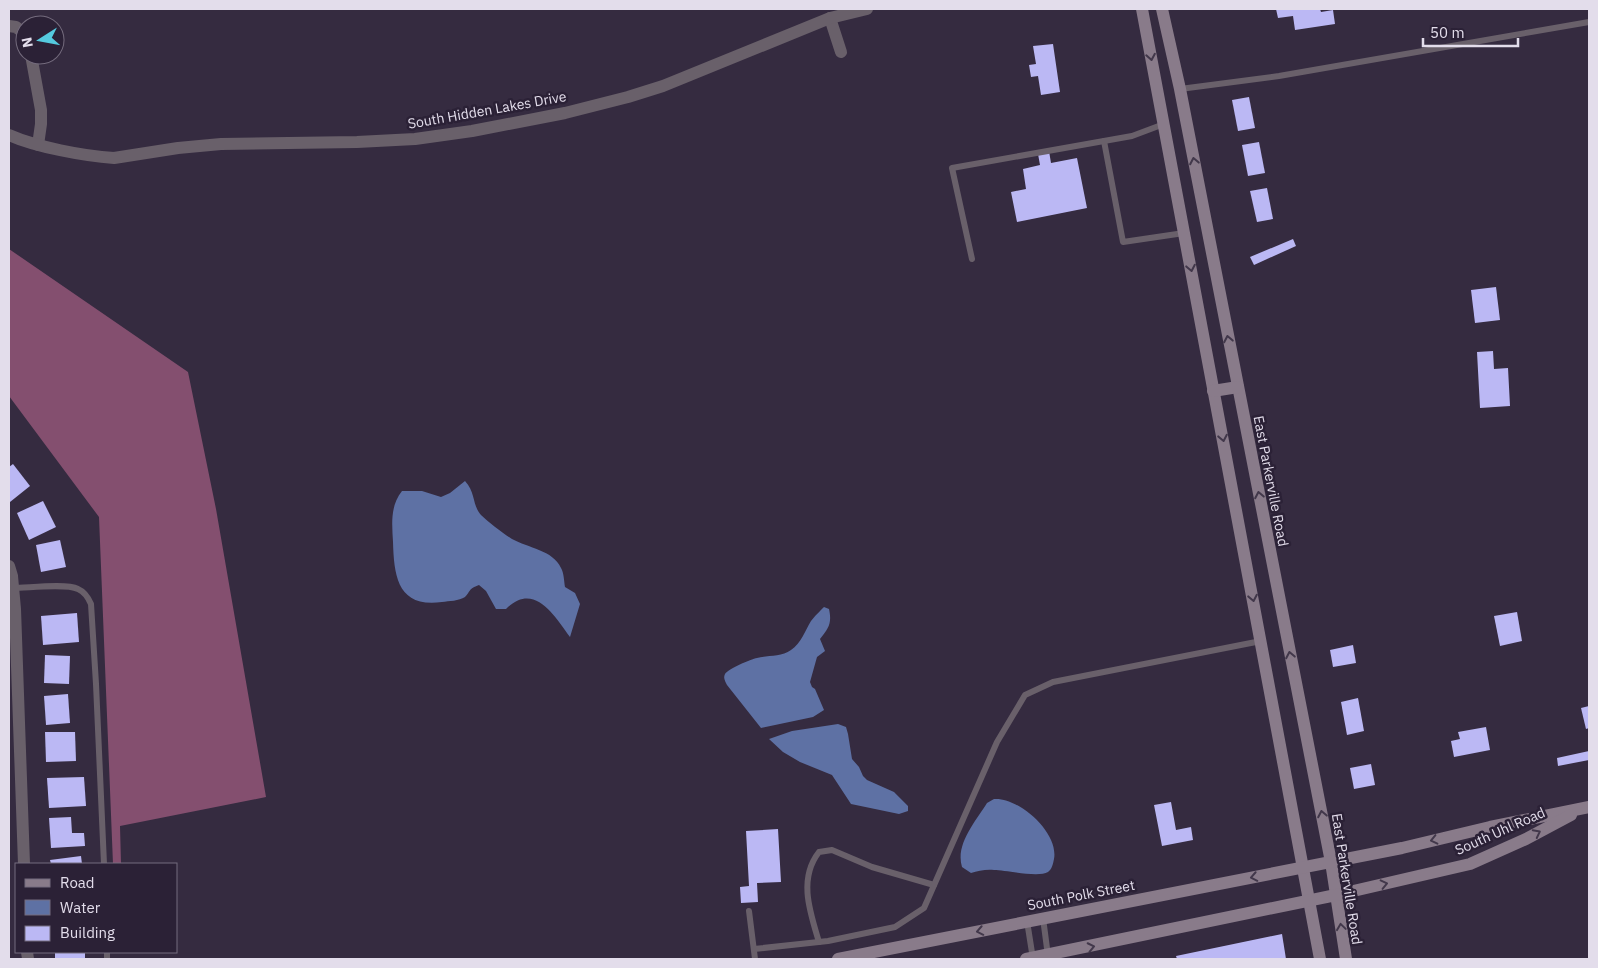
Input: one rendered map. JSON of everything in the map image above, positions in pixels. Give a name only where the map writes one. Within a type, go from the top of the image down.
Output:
[{"type":"main road","points":[[1142,9],[1320,959]]},
{"type":"main road","name":"East Parkerville Road","points":[[1162,9],[1180,89],[1331,862],[1346,959]]},
{"type":"main road","points":[[1164,124],[1186,120]]},
{"type":"main road","points":[[1214,391],[1238,387]]},
{"type":"main road","name":"South Uhl Road","points":[[1331,862],[1587,808]]},
{"type":"main road","name":"South Uhl Road","points":[[1336,895],[1470,864],[1526,839],[1587,808]]},
{"type":"main road","name":"South Polk Street","points":[[838,959],[1331,862]]},
{"type":"main road","points":[[1030,959],[1048,957],[1336,895]]},
{"type":"street","name":"South Hidden Lakes Drive","points":[[9,135],[38,145],[114,158],[200,145],[364,142],[415,139],[472,131],[565,113],[664,86],[830,18],[867,9]]},
{"type":"street","points":[[830,18],[841,52]]},
{"type":"street","points":[[33,65],[42,117],[38,145]]},
{"type":"street","points":[[9,566],[14,588],[12,609],[24,863]]},
{"type":"street","points":[[9,806],[22,806]]},
{"type":"lane","points":[[1180,89],[1279,76],[1589,22]]},
{"type":"lane","points":[[972,259],[952,168],[1132,136],[1164,124]]},
{"type":"lane","points":[[1104,141],[1123,242],[1184,233]]},
{"type":"lane","points":[[14,588],[61,586],[76,588],[86,594],[91,604],[104,863]]},
{"type":"lane","points":[[754,949],[819,942],[895,927],[924,908],[997,742],[1025,695],[1053,682],[1261,642]]},
{"type":"lane","points":[[819,942],[810,914],[806,888],[812,861],[819,852],[832,850],[872,867],[934,885]]},
{"type":"lane","points":[[748,911],[755,959]]},
{"type":"lane","points":[[1043,918],[1048,957]]},
{"type":"lane","points":[[1027,921],[1030,959]]},
{"type":"shaded area","points":[[9,249],[188,372],[216,509],[266,797],[120,826],[121,863],[113,863],[99,517],[9,396]]},
{"type":"water","points":[[465,481],[471,490],[478,511],[484,518],[512,539],[546,553],[557,562],[563,572],[565,587],[575,593],[580,604],[570,637],[550,611],[534,600],[526,598],[516,601],[506,609],[496,609],[486,591],[479,585],[471,589],[465,597],[460,599],[427,603],[407,595],[401,587],[395,567],[392,529],[395,503],[398,497],[402,491],[422,491],[441,497],[450,493]]},
{"type":"water","points":[[824,607],[829,609],[830,618],[828,628],[820,639],[825,651],[817,657],[810,682],[824,710],[813,717],[761,728],[727,685],[724,678],[725,674],[750,660],[783,654],[791,650],[800,640],[811,621]]},
{"type":"water","points":[[838,724],[846,727],[852,759],[859,767],[863,776],[867,780],[894,792],[908,806],[908,811],[899,814],[851,804],[832,775],[800,762],[783,752],[769,739],[792,731]]},
{"type":"water","points":[[994,799],[1015,804],[1035,818],[1044,828],[1054,849],[1053,863],[1048,872],[1030,874],[988,870],[971,873],[962,867],[961,850],[964,841],[987,803]]},
{"type":"building","points":[[1276,9],[1320,9],[1321,12],[1333,10],[1335,24],[1295,30],[1293,16],[1278,18]]},
{"type":"building","points":[[1053,44],[1060,92],[1041,95],[1038,76],[1031,77],[1029,65],[1036,64],[1033,46]]},
{"type":"building","points":[[1249,97],[1255,128],[1238,131],[1232,100]]},
{"type":"building","points":[[1259,142],[1265,173],[1248,176],[1242,145]]},
{"type":"building","points":[[1049,151],[1051,163],[1077,158],[1087,208],[1017,222],[1011,192],[1026,189],[1023,169],[1040,165],[1038,154]]},
{"type":"building","points":[[1267,188],[1273,219],[1257,222],[1250,191]]},
{"type":"building","points":[[1293,239],[1296,246],[1254,265],[1250,257]]},
{"type":"building","points":[[1496,287],[1500,320],[1475,323],[1471,290]]},
{"type":"building","points":[[1493,351],[1494,369],[1508,368],[1510,406],[1480,408],[1477,352]]},
{"type":"building","points":[[13,464],[30,486],[10,502],[9,467]]},
{"type":"building","points":[[43,501],[56,527],[29,540],[17,513]]},
{"type":"building","points":[[60,540],[66,567],[41,572],[36,545]]},
{"type":"building","points":[[1517,612],[1522,641],[1500,646],[1494,616]]},
{"type":"building","points":[[77,613],[79,642],[43,645],[41,616]]},
{"type":"building","points":[[1353,645],[1356,663],[1333,667],[1330,650]]},
{"type":"building","points":[[45,655],[70,656],[69,684],[44,683]]},
{"type":"building","points":[[68,694],[70,723],[46,725],[44,696]]},
{"type":"building","points":[[1358,698],[1364,731],[1347,735],[1341,702]]},
{"type":"building","points":[[1589,706],[1589,728],[1586,729],[1581,708]]},
{"type":"building","points":[[1486,727],[1490,750],[1454,757],[1451,741],[1460,739],[1458,732]]},
{"type":"building","points":[[45,732],[75,732],[76,761],[46,762]]},
{"type":"building","points":[[1589,751],[1589,760],[1558,766],[1557,758]]},
{"type":"building","points":[[1371,764],[1375,785],[1354,789],[1350,768]]},
{"type":"building","points":[[84,777],[86,806],[49,808],[47,778]]},
{"type":"building","points":[[1171,802],[1176,830],[1191,827],[1193,840],[1162,846],[1154,805]]},
{"type":"building","points":[[71,817],[72,833],[84,833],[85,846],[51,848],[49,818]]},
{"type":"building","points":[[778,829],[781,882],[757,883],[758,902],[741,903],[740,887],[749,886],[746,831]]},
{"type":"building","points":[[81,856],[82,863],[51,863],[50,860]]},
{"type":"building","points":[[1282,934],[1286,959],[1177,959],[1176,956]]},
{"type":"building","points":[[55,953],[85,953],[85,959],[55,959]]}]
